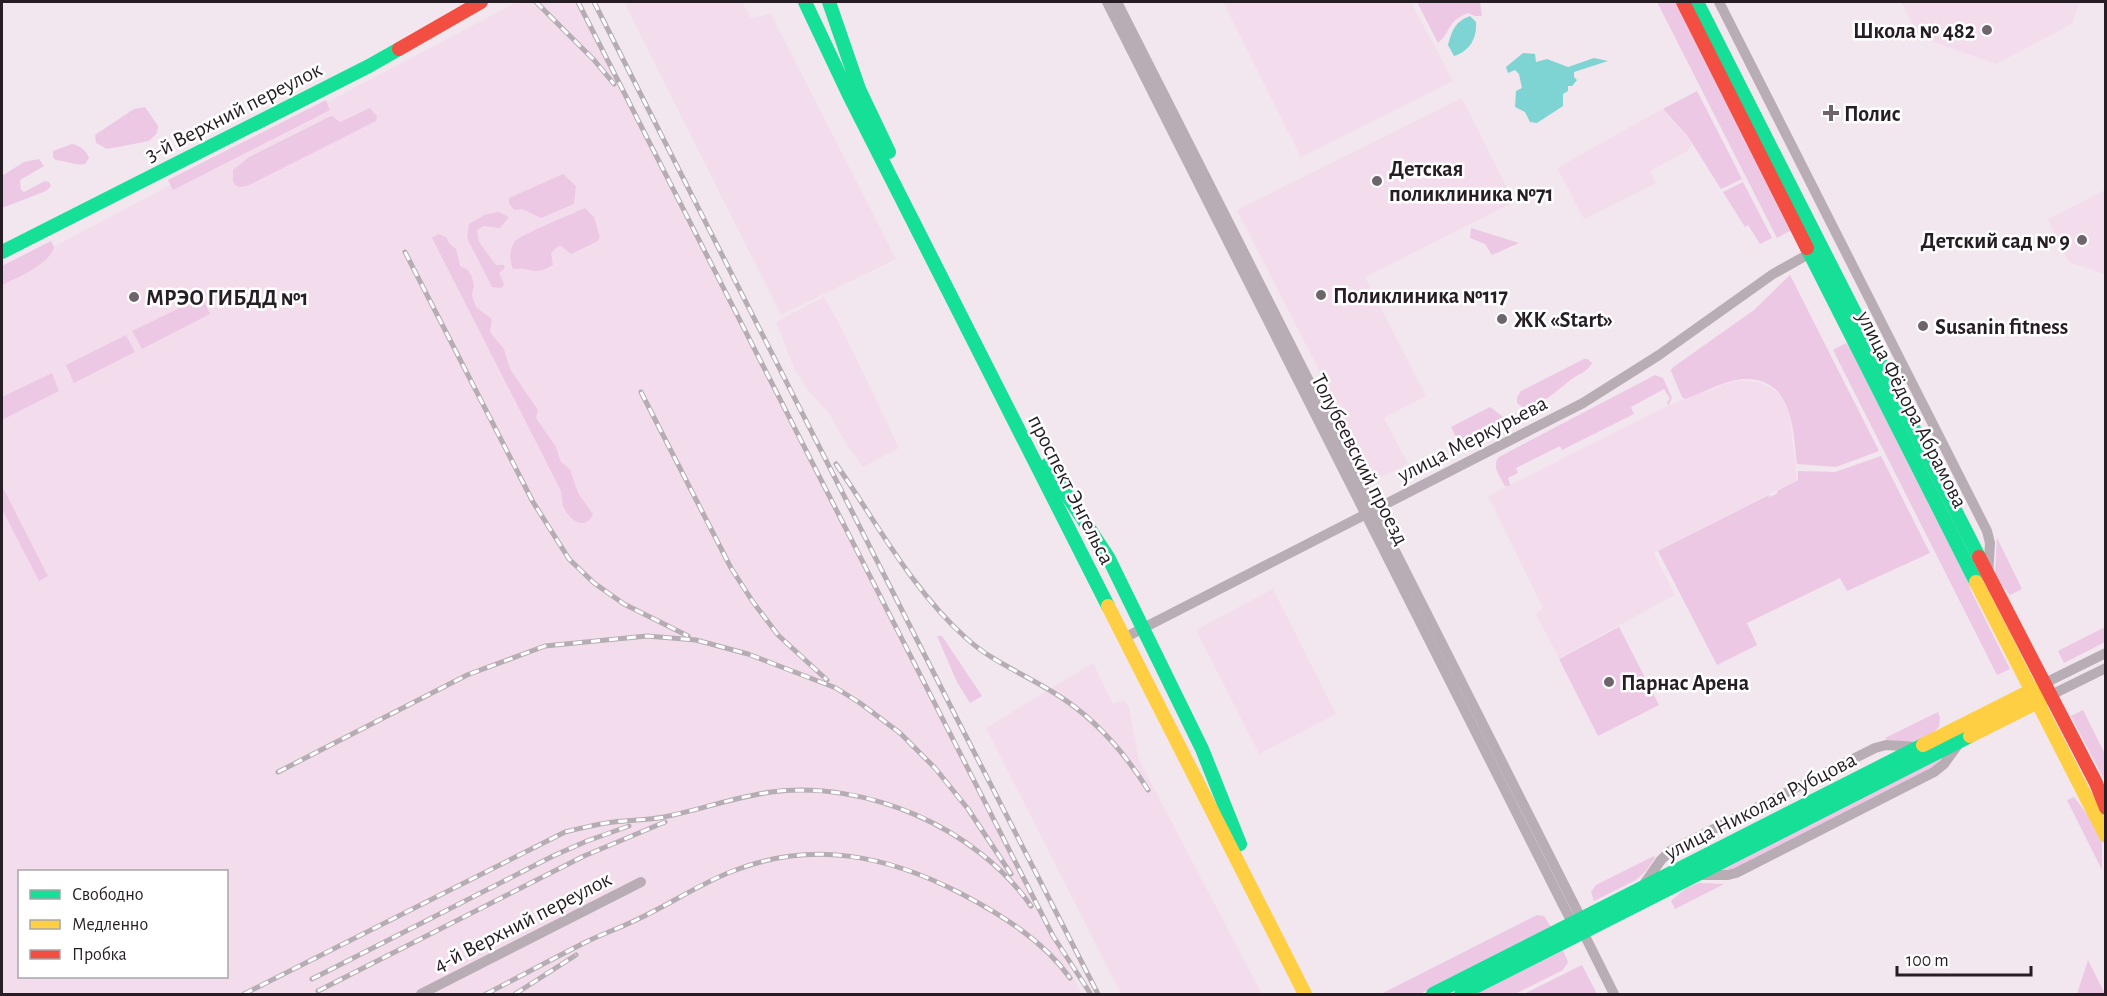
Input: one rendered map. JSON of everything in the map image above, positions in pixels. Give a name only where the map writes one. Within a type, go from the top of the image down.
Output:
[{"type":"street","name":"3-й Верхний переулок","points":[[2,252],[348,76],[481,2]]},
{"type":"street","name":"проспект Энгельса","points":[[805,2],[849,95],[1305,994]]},
{"type":"street","name":"проспект Энгельса","points":[[829,2],[859,89],[888,150],[1050,471],[1108,557],[1202,749],[1233,830],[1316,994]]},
{"type":"street","name":"Толубеевский проезд","points":[[1107,2],[1370,511]]},
{"type":"street","name":"Толубеевский проезд","points":[[1117,2],[1614,994]]},
{"type":"street","name":"улица Фёдора Абрамова","points":[[1683,2],[2101,786],[2106,808]]},
{"type":"street","name":"улица Фёдора Абрамова","points":[[1697,2],[2034,696],[2106,836]]},
{"type":"street","points":[[1719,2],[1987,531],[1990,543],[1988,576]]},
{"type":"street","name":"улица Меркурьева","points":[[1124,638],[1583,403],[1659,355],[1773,274],[1816,250]]},
{"type":"street","name":"улица Николая Рубцова","points":[[1461,994],[1641,890],[1920,747],[2048,689],[2106,653]]},
{"type":"street","name":"улица Николая Рубцова","points":[[2048,689],[2106,668]]},
{"type":"street","name":"улица Николая Рубцова","points":[[1433,994],[1579,925],[1694,875],[1960,742],[2034,696]]},
{"type":"street","points":[[1641,890],[1661,860],[1670,851],[1875,748],[1886,745],[1920,747]]},
{"type":"street","name":"4-й Верхний переулок","points":[[421,994],[641,882]]},
{"type":"shaded area","points":[[517,2],[580,2],[1082,994],[2,994],[2,274]]},
{"type":"shaded area","points":[[624,2],[742,2],[751,18],[771,14],[896,259],[781,315]]},
{"type":"shaded area","points":[[1223,2],[1411,2],[1453,81],[1301,157]]},
{"type":"shaded area","points":[[1417,2],[1480,2],[1482,16],[1468,13],[1461,16],[1438,43]]},
{"type":"shaded area","points":[[1657,2],[1678,2],[1793,229],[1777,238]]},
{"type":"shaded area","name":"Школа № 482","points":[[1901,2],[2080,2],[2072,24],[1996,64],[1919,37]]},
{"type":"shaded area","points":[[1697,91],[1742,179],[1721,189],[1687,135],[1663,109]]},
{"type":"shaded area","points":[[1462,98],[1514,202],[1365,277],[1426,396],[1384,418],[1408,464],[1375,480],[1237,210]]},
{"type":"shaded area","points":[[326,100],[330,110],[173,190],[168,180]]},
{"type":"shaded area","points":[[145,107],[158,126],[157,133],[149,141],[107,149],[96,143],[95,135],[134,109]]},
{"type":"shaded area","points":[[370,108],[377,116],[376,121],[247,186],[235,185],[233,170],[249,157],[329,117],[332,116],[340,122]]},
{"type":"shaded area","points":[[1662,109],[1687,135],[1692,144],[1687,151],[1650,171],[1656,183],[1584,219],[1557,168]]},
{"type":"shaded area","points":[[72,144],[80,147],[86,153],[89,158],[85,164],[56,160],[53,157],[53,151]]},
{"type":"shaded area","points":[[39,159],[44,166],[20,180],[21,190],[24,192],[45,181],[51,186],[46,191],[2,208],[2,176],[24,162]]},
{"type":"shaded area","points":[[563,174],[576,186],[574,204],[541,218],[522,209],[514,210],[509,203],[509,198]]},
{"type":"shaded area","points":[[1743,182],[1772,238],[1760,244],[1748,225],[1745,227],[1723,192]]},
{"type":"shaded area","name":"Детский сад № 9","points":[[2105,190],[2105,274],[2069,262],[2048,219]]},
{"type":"shaded area","points":[[585,208],[594,217],[600,237],[598,241],[571,254],[561,246],[557,247],[551,253],[553,265],[541,270],[513,269],[510,255],[515,241],[536,229]]},
{"type":"shaded area","points":[[498,212],[509,217],[500,228],[483,226],[477,230],[479,242],[496,265],[504,265],[505,268],[499,273],[504,284],[501,288],[492,287],[467,238],[469,224],[484,215]]},
{"type":"shaded area","points":[[1471,228],[1519,243],[1492,255],[1485,244],[1470,238]]},
{"type":"shaded area","points":[[438,234],[446,237],[456,249],[460,266],[468,270],[472,277],[474,286],[472,295],[476,307],[492,319],[490,332],[504,349],[510,369],[538,410],[536,418],[556,447],[561,462],[570,469],[578,493],[593,514],[586,522],[577,522],[569,516],[563,506],[561,491],[432,238]]},
{"type":"shaded area","points":[[51,241],[54,247],[40,265],[2,285],[2,266]]},
{"type":"shaded area","points":[[1790,275],[1879,451],[1836,467],[1797,464],[1794,436],[1787,407],[1781,395],[1772,386],[1759,380],[1735,380],[1685,399],[1671,371],[1672,368],[1754,310]]},
{"type":"shaded area","points":[[202,297],[210,314],[142,349],[132,331]]},
{"type":"shaded area","points":[[824,297],[843,331],[899,448],[863,467],[829,413],[807,389],[794,368],[776,322]]},
{"type":"shaded area","points":[[126,335],[135,352],[74,383],[66,365]]},
{"type":"shaded area","points":[[1846,343],[1859,359],[1955,549],[1972,593],[2010,669],[1997,675],[1833,350]]},
{"type":"shaded area","points":[[1584,359],[1592,363],[1587,369],[1547,398],[1529,406],[1522,407],[1517,403],[1517,397],[1521,391]]},
{"type":"shaded area","points":[[52,373],[59,391],[2,420],[2,397]]},
{"type":"shaded area","points":[[1655,375],[1663,378],[1672,398],[1668,405],[1667,402],[1670,399],[1664,389],[1631,407],[1634,414],[1562,450],[1560,446],[1516,468],[1518,473],[1508,478],[1510,485],[1505,486],[1496,467],[1499,457]]},
{"type":"shaded area","points":[[1742,380],[1770,387],[1778,393],[1789,410],[1797,480],[1654,553],[1675,595],[1559,658],[1536,614],[1543,608],[1488,496],[1669,405]]},
{"type":"shaded area","points":[[1490,407],[1505,420],[1459,443],[1451,427]]},
{"type":"shaded area","points":[[1881,456],[1930,553],[1847,591],[1840,578],[1747,623],[1757,645],[1717,665],[1658,551],[1769,495],[1770,497],[1778,493],[1777,491],[1798,480],[1798,471],[1835,472]]},
{"type":"shaded area","points":[[2,486],[48,576],[39,581],[2,509]]},
{"type":"shaded area","points":[[1997,538],[2022,589],[2010,595],[1997,580],[1995,573]]},
{"type":"shaded area","points":[[1273,589],[1336,714],[1259,754],[1196,630]]},
{"type":"shaded area","name":"Парнас Арена","points":[[1619,627],[1659,705],[1598,736],[1559,659]]},
{"type":"shaded area","points":[[2105,627],[2105,642],[2064,663],[2058,651]]},
{"type":"shaded area","points":[[937,636],[942,636],[982,696],[970,703],[957,682]]},
{"type":"shaded area","points":[[1093,663],[1113,704],[1124,700],[1129,707],[1139,760],[1262,994],[1121,994],[986,728]]},
{"type":"shaded area","points":[[2083,710],[2105,754],[2105,781],[2071,716]]},
{"type":"shaded area","points":[[1938,712],[1939,727],[1921,740],[1909,742],[1885,738]]},
{"type":"shaded area","points":[[1941,758],[1937,765],[1732,870],[1720,870]]},
{"type":"shaded area","points":[[2074,797],[2090,818],[2102,842],[2102,870],[2067,800]]},
{"type":"shaded area","points":[[1654,856],[1655,858],[1646,871],[1636,880],[1594,901],[1591,892],[1596,885]]},
{"type":"shaded area","points":[[1698,883],[1724,884],[1675,909],[1671,901],[1686,888]]},
{"type":"shaded area","points":[[1537,915],[1544,916],[1551,927],[1420,994],[1381,994]]},
{"type":"shaded area","points":[[1563,950],[1568,962],[1563,970],[1515,994],[1476,994]]},
{"type":"shaded area","points":[[2088,960],[2105,994],[2077,994]]},
{"type":"shaded area","points":[[1582,965],[1597,994],[1524,994]]},
{"type":"water","points":[[1470,16],[1476,22],[1474,38],[1464,51],[1454,56],[1448,45],[1451,35],[1458,24]]},
{"type":"water","points":[[1523,53],[1535,54],[1536,62],[1547,59],[1568,67],[1594,58],[1608,61],[1574,72],[1577,80],[1572,86],[1568,86],[1568,91],[1563,94],[1563,106],[1537,123],[1530,122],[1525,112],[1515,107],[1516,91],[1522,88],[1519,74],[1515,70],[1508,73],[1506,67]]},
{"type":"railway","points":[[536,2],[594,60],[614,84]]},
{"type":"railway","points":[[578,2],[1053,936],[1090,993]]},
{"type":"railway","points":[[594,2],[1098,994]]},
{"type":"railway","points":[[405,252],[533,502],[569,559],[594,583],[624,604],[688,636]]},
{"type":"railway","points":[[641,392],[731,568],[778,635],[827,680]]},
{"type":"railway","points":[[836,464],[896,555],[947,619],[976,646],[1051,691],[1093,722],[1117,747],[1148,790]]},
{"type":"railway","points":[[278,772],[467,675],[545,646],[647,636],[696,640],[748,654],[836,688],[860,703],[900,733],[935,768],[968,809],[1011,874]]},
{"type":"railway","points":[[244,994],[565,832],[608,823],[664,817],[771,792],[807,790],[844,794],[880,802],[916,815],[949,832],[980,853],[1008,878],[1031,906]]},
{"type":"railway","points":[[318,991],[584,856],[665,822]]},
{"type":"railway","points":[[312,979],[553,856],[629,826]]},
{"type":"railway","points":[[486,994],[720,876],[762,861],[820,854],[876,861],[904,869],[960,893],[1020,929],[1047,952],[1070,978]]},
{"type":"railway","points":[[515,994],[576,955]]},
{"type":"traffic: fast","points":[[805,2],[849,95],[1108,606]]},
{"type":"traffic: fast","points":[[829,2],[859,89],[889,152]]},
{"type":"traffic: fast","points":[[1697,2],[1979,557]]},
{"type":"traffic: fast","points":[[2,252],[399,49]]},
{"type":"traffic: fast","points":[[1807,248],[1976,582]]},
{"type":"traffic: fast","points":[[1047,465],[1108,557],[1202,749],[1240,844]]},
{"type":"traffic: fast","points":[[1461,994],[1970,736]]},
{"type":"traffic: fast","points":[[1433,994],[1923,745]]},
{"type":"traffic: slow","points":[[1976,582],[2106,836]]},
{"type":"traffic: slow","points":[[1108,606],[1305,994]]},
{"type":"traffic: slow","points":[[1923,745],[2038,687]]},
{"type":"traffic: slow","points":[[1970,736],[2044,699]]},
{"type":"traffic: jam","points":[[399,49],[481,2]]},
{"type":"traffic: jam","points":[[1683,2],[1807,248]]},
{"type":"traffic: jam","points":[[1979,557],[2096,783],[2106,808]]},
{"type":"place","name":"Школа № 482","points":[[1987,30]]},
{"type":"place","name":"Полис","points":[[1831,113]]},
{"type":"place","name":"Детская поликлиника №71","points":[[1377,181]]},
{"type":"place","name":"Детский сад № 9","points":[[2082,240]]},
{"type":"place","name":"Поликлиника №117","points":[[1321,295]]},
{"type":"place","name":"МРЭО ГИБДД №1","points":[[134,297]]},
{"type":"place","name":"ЖК «Start»","points":[[1502,319]]},
{"type":"place","name":"Susanin fitness","points":[[1923,326]]},
{"type":"place","name":"Парнас Арена","points":[[1609,682]]}]
